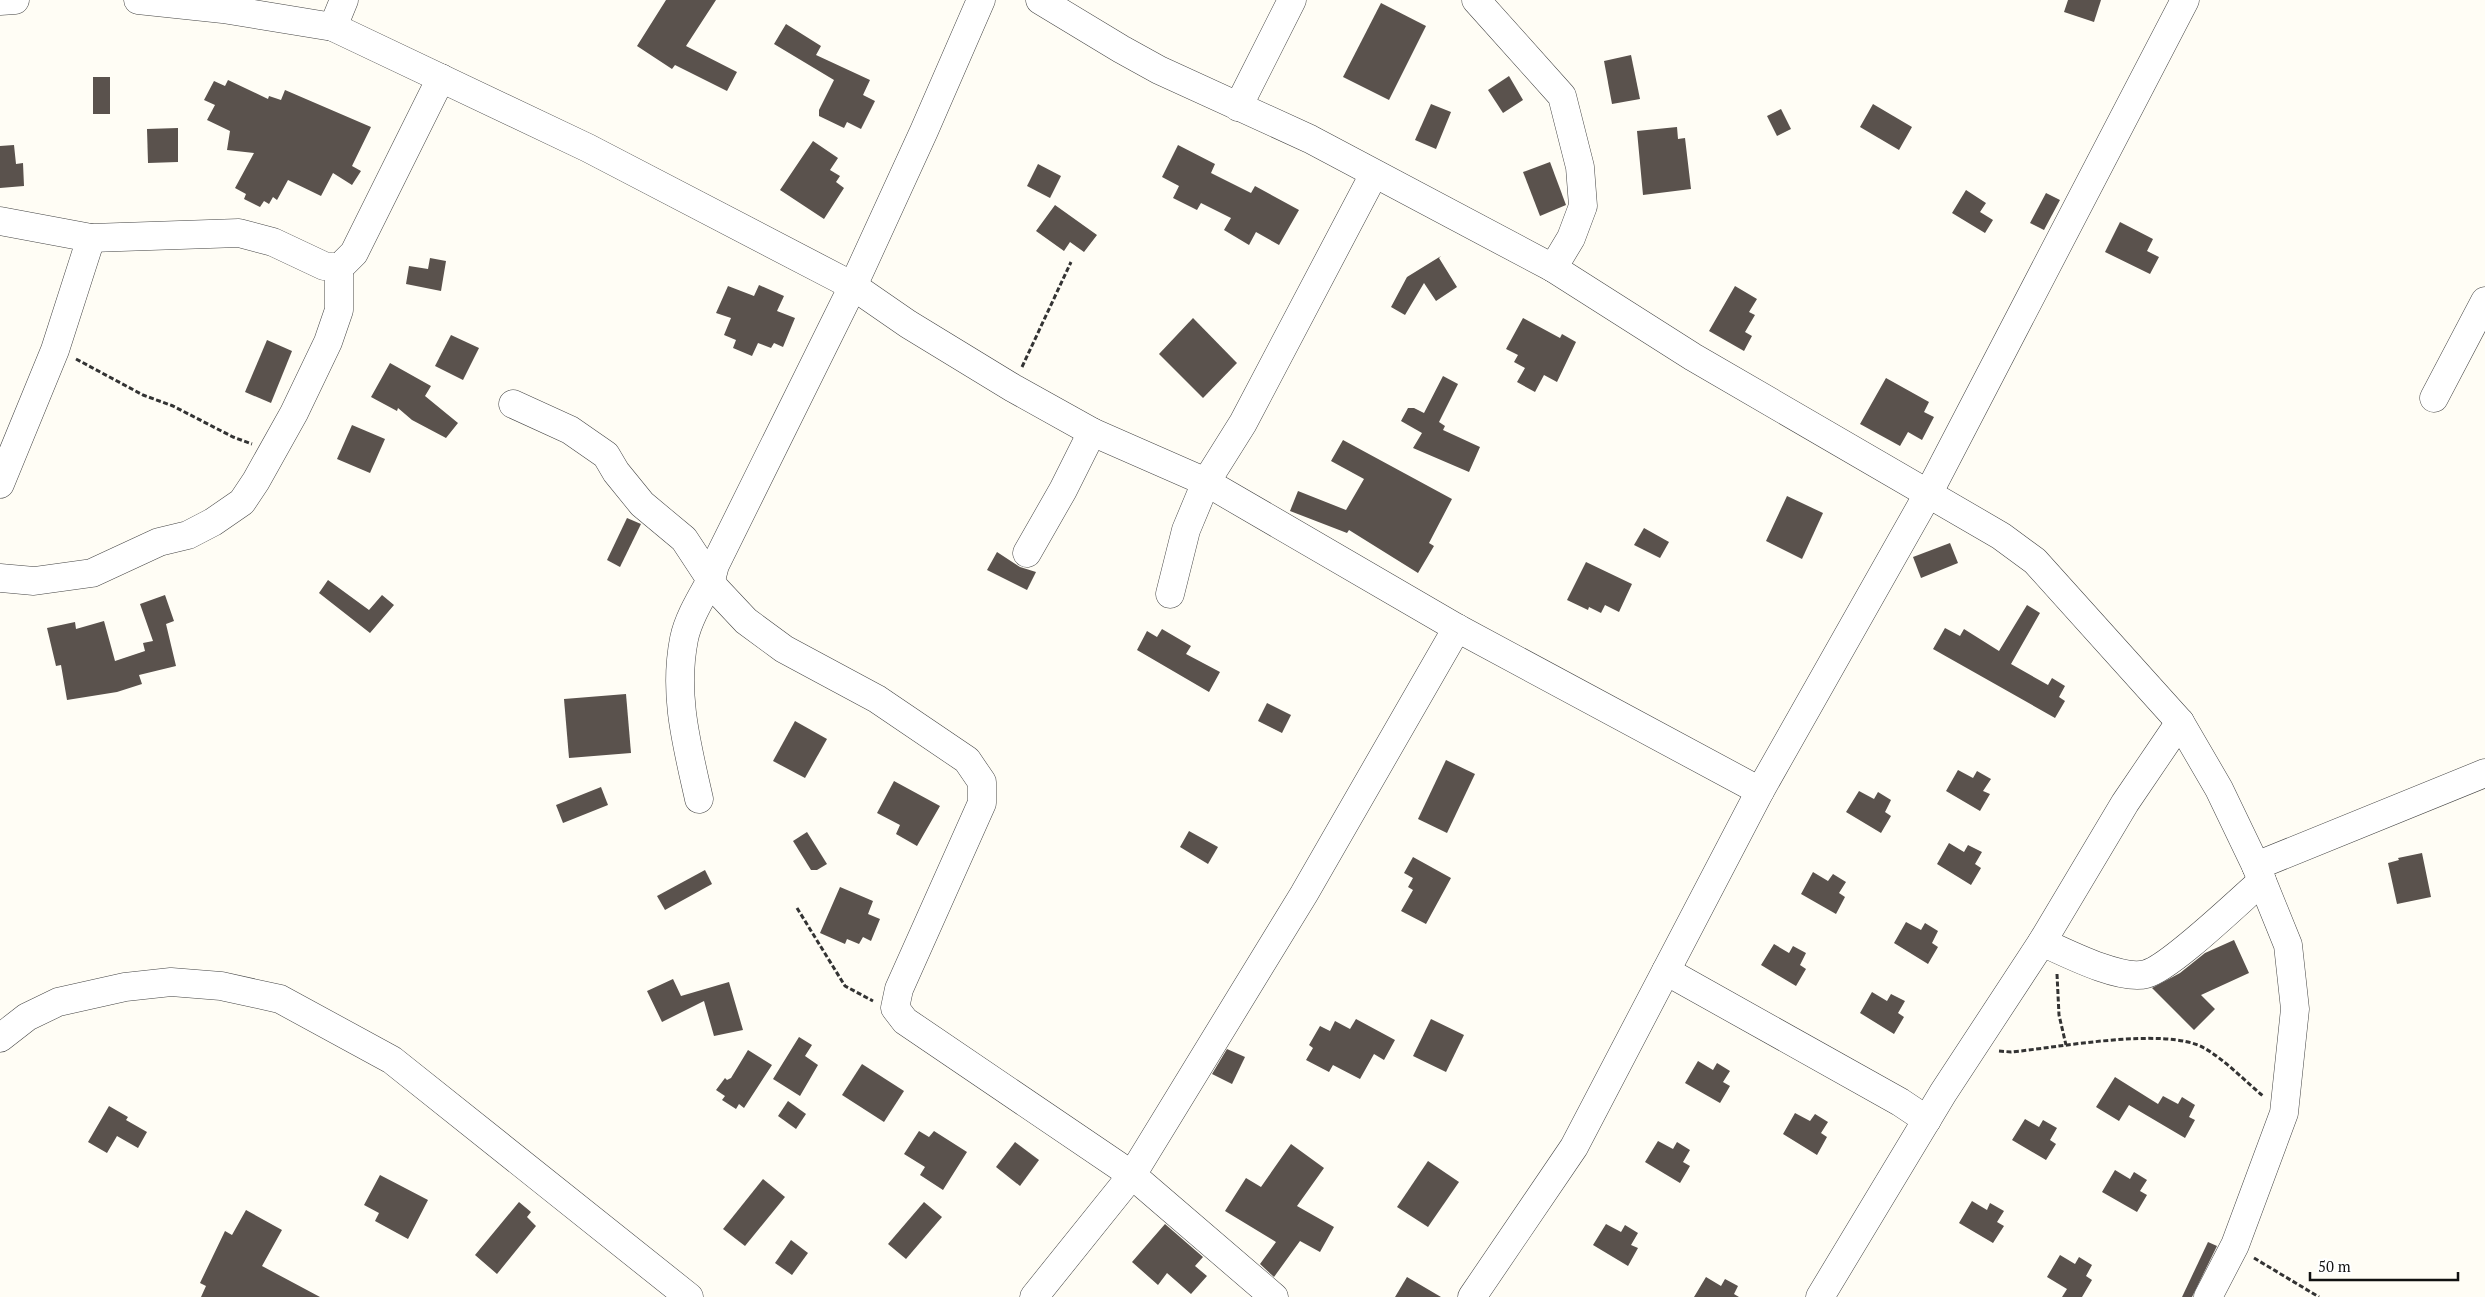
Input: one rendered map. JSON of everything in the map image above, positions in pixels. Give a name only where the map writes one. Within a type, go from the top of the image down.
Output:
[{"type":"street","points":[[0,1],[15,0]]},
{"type":"street","points":[[138,0],[223,9],[333,27],[588,148],[853,286],[908,324],[1013,388],[1092,432],[1206,482],[1457,628],[1760,791]]},
{"type":"street","points":[[333,27],[344,0]]},
{"type":"street","points":[[699,799],[681,722],[679,680],[684,638],[696,606],[710,580],[714,565],[853,286],[981,0]]},
{"type":"street","points":[[1040,0],[1120,49],[1238,107],[1310,139],[1374,174],[1423,197],[1554,268],[1693,357],[2001,536],[2035,561],[2180,722],[2218,789],[2259,874],[2288,945],[2295,1009],[2284,1113],[2235,1246],[2208,1297]]},
{"type":"street","points":[[1238,107],[1292,0]]},
{"type":"street","points":[[1476,0],[1562,96],[1580,167],[1583,206],[1571,238],[1554,268]]},
{"type":"street","points":[[1472,1297],[1574,1147],[1760,791],[1928,494],[2179,2]]},
{"type":"street","points":[[0,578],[34,581],[92,573],[159,542],[188,535],[213,522],[242,502],[294,413],[328,342],[339,310],[339,268],[354,253],[441,78]]},
{"type":"street","points":[[1170,594],[1186,530],[1206,482],[1243,423],[1374,174]]},
{"type":"street","points":[[0,221],[91,238],[239,233],[273,242],[324,266],[339,268]]},
{"type":"street","points":[[0,484],[55,350],[91,238]]},
{"type":"street","points":[[2434,398],[2485,301]]},
{"type":"street","points":[[513,404],[570,430],[606,455],[616,472],[642,504],[684,539],[715,588],[746,621],[784,649],[877,699],[967,760],[982,782],[982,803],[899,989],[895,1008],[905,1021],[1132,1175],[1274,1297]]},
{"type":"street","points":[[1027,553],[1063,490],[1092,432]]},
{"type":"street","points":[[1034,1297],[1132,1175],[1304,894],[1457,628]]},
{"type":"street","points":[[1820,1297],[1927,1120],[1974,1048],[2049,945],[2125,803],[2180,722]]},
{"type":"street","points":[[2049,945],[2115,971],[2146,974],[2166,964],[2259,874],[2485,773]]},
{"type":"street","points":[[1666,971],[1900,1102],[1927,1120]]},
{"type":"street","points":[[0,1038],[27,1017],[58,1002],[125,988],[171,982],[221,986],[280,999],[392,1060],[690,1297]]},
{"type":"path","points":[[1013,388],[1070,262]]},
{"type":"path","points":[[55,350],[124,383],[143,395],[199,418],[233,437],[272,450]]},
{"type":"path","points":[[797,908],[845,986],[868,1000],[895,1008]]},
{"type":"path","points":[[2049,945],[2059,1015],[2066,1045]]},
{"type":"path","points":[[1974,1048],[2011,1052],[2066,1045],[2167,1038],[2203,1047],[2284,1113]]},
{"type":"path","points":[[2235,1246],[2319,1297]]},
{"type":"building","points":[[666,0],[716,0],[686,46],[737,72],[727,91],[675,65],[672,69],[637,46]]},
{"type":"building","points":[[2068,0],[2101,0],[2094,22],[2064,12]]},
{"type":"building","points":[[1381,3],[1426,26],[1389,100],[1343,77]]},
{"type":"building","points":[[786,24],[821,46],[816,55],[870,80],[863,95],[875,101],[861,129],[847,122],[844,128],[819,116],[819,110],[834,80],[774,44]]},
{"type":"building","points":[[1631,55],[1640,99],[1612,104],[1604,61]]},
{"type":"building","points":[[1509,76],[1523,100],[1503,113],[1488,90]]},
{"type":"building","points":[[93,77],[110,77],[110,114],[93,114]]},
{"type":"building","points":[[228,80],[268,99],[269,96],[281,100],[285,90],[371,127],[352,166],[361,171],[352,185],[333,173],[321,196],[288,180],[277,200],[273,197],[269,204],[264,201],[260,207],[244,199],[246,194],[235,188],[254,153],[227,150],[230,131],[207,120],[215,105],[204,100],[214,81],[225,86]]},
{"type":"building","points":[[1431,104],[1451,112],[1436,149],[1415,140]]},
{"type":"building","points":[[1873,104],[1912,127],[1899,150],[1860,127]]},
{"type":"building","points":[[1781,109],[1791,129],[1777,136],[1767,116]]},
{"type":"building","points":[[1677,127],[1678,139],[1685,138],[1691,189],[1643,195],[1637,131]]},
{"type":"building","points":[[178,128],[178,162],[148,163],[147,129]]},
{"type":"building","points":[[813,141],[838,158],[830,170],[840,176],[836,182],[844,188],[824,219],[780,190]]},
{"type":"building","points":[[14,145],[16,164],[23,163],[24,186],[0,188],[0,146]]},
{"type":"building","points":[[1178,145],[1215,164],[1211,173],[1251,193],[1255,186],[1299,210],[1279,245],[1256,232],[1249,245],[1224,230],[1231,218],[1201,203],[1197,210],[1173,198],[1179,186],[1162,177]]},
{"type":"building","points":[[1550,162],[1566,205],[1540,216],[1523,172]]},
{"type":"building","points":[[1038,164],[1061,176],[1050,198],[1027,186]]},
{"type":"building","points":[[1966,190],[1986,203],[1980,212],[1993,220],[1985,233],[1952,213]]},
{"type":"building","points":[[2046,193],[2060,200],[2044,230],[2030,223]]},
{"type":"building","points":[[1055,205],[1097,235],[1084,252],[1070,242],[1064,251],[1036,231]]},
{"type":"building","points":[[2120,222],[2153,239],[2147,251],[2159,257],[2150,274],[2105,252]]},
{"type":"building","points":[[1441,256],[1439,258],[1457,287],[1436,301],[1424,283],[1405,315],[1391,307],[1407,277]]},
{"type":"building","points":[[430,258],[446,261],[441,291],[406,284],[409,266],[428,269]]},
{"type":"building","points":[[759,285],[784,296],[777,311],[795,318],[783,347],[774,343],[771,348],[758,343],[752,356],[733,348],[736,340],[724,335],[731,318],[716,313],[728,286],[754,296]]},
{"type":"building","points":[[1735,286],[1757,299],[1749,312],[1755,315],[1745,332],[1752,336],[1744,351],[1709,331]]},
{"type":"building","points":[[1193,318],[1237,363],[1203,398],[1159,354]]},
{"type":"building","points":[[1523,318],[1560,338],[1562,334],[1576,342],[1557,382],[1544,375],[1535,392],[1517,382],[1525,368],[1514,362],[1518,355],[1506,349]]},
{"type":"building","points":[[451,335],[479,348],[463,380],[435,366]]},
{"type":"building","points":[[267,340],[292,351],[271,403],[245,392]]},
{"type":"building","points":[[390,363],[431,386],[425,396],[458,423],[446,438],[412,420],[398,408],[397,411],[371,397]]},
{"type":"building","points":[[1443,376],[1458,384],[1439,422],[1445,426],[1443,430],[1480,447],[1469,472],[1413,448],[1422,433],[1401,421],[1408,408],[1414,408],[1424,413]]},
{"type":"building","points":[[1886,378],[1929,402],[1924,412],[1934,417],[1922,440],[1908,432],[1900,446],[1860,424]]},
{"type":"building","points":[[352,425],[385,439],[370,473],[337,459]]},
{"type":"building","points":[[1343,440],[1452,499],[1429,543],[1434,546],[1418,573],[1349,530],[1347,533],[1290,511],[1298,491],[1346,510],[1364,479],[1331,461]]},
{"type":"building","points":[[1787,496],[1823,513],[1802,559],[1766,541]]},
{"type":"building","points":[[627,518],[641,524],[620,567],[607,560]]},
{"type":"building","points":[[1644,528],[1669,542],[1660,558],[1634,545]]},
{"type":"building","points":[[1950,543],[1958,563],[1921,578],[1913,557]]},
{"type":"building","points":[[997,552],[1020,567],[1036,572],[1027,590],[987,570]]},
{"type":"building","points":[[1586,562],[1632,584],[1619,612],[1605,605],[1601,613],[1589,607],[1588,610],[1567,600]]},
{"type":"building","points":[[328,580],[369,610],[382,595],[394,605],[370,633],[319,593]]},
{"type":"building","points":[[165,595],[174,621],[166,624],[176,666],[139,675],[142,684],[117,692],[67,700],[61,665],[56,666],[47,628],[75,622],[76,629],[104,621],[115,661],[145,651],[143,643],[153,641],[140,604]]},
{"type":"building","points":[[2027,605],[2040,613],[2011,664],[2048,685],[2052,678],[2065,686],[2059,697],[2065,701],[2055,718],[1933,649],[1945,628],[1960,636],[1964,629],[1999,651]]},
{"type":"building","points":[[1162,629],[1191,646],[1186,654],[1220,672],[1209,692],[1137,650],[1147,631],[1157,637]]},
{"type":"building","points":[[626,694],[631,753],[569,758],[564,699]]},
{"type":"building","points":[[1267,703],[1291,715],[1282,733],[1258,721]]},
{"type":"building","points":[[795,721],[827,739],[805,778],[773,761]]},
{"type":"building","points":[[1446,760],[1475,774],[1447,833],[1418,819]]},
{"type":"building","points":[[1958,770],[1973,778],[1977,771],[1991,779],[1983,791],[1990,794],[1980,811],[1946,791]]},
{"type":"building","points":[[894,781],[940,806],[917,846],[896,834],[900,825],[877,813]]},
{"type":"building","points":[[601,787],[608,805],[563,823],[556,805]]},
{"type":"building","points":[[1859,791],[1874,799],[1878,792],[1891,800],[1885,812],[1891,816],[1881,833],[1846,812]]},
{"type":"building","points":[[1189,831],[1218,847],[1208,864],[1180,847]]},
{"type":"building","points":[[807,832],[827,864],[817,870],[811,870],[793,841]]},
{"type":"building","points":[[1949,843],[1964,852],[1968,845],[1982,852],[1975,864],[1981,868],[1971,885],[1937,864]]},
{"type":"building","points":[[2422,853],[2431,897],[2397,904],[2388,863],[2399,860],[2398,858]]},
{"type":"building","points":[[1413,857],[1451,878],[1426,924],[1401,911],[1413,890],[1408,887],[1413,878],[1404,873]]},
{"type":"building","points":[[705,870],[712,884],[665,910],[657,896]]},
{"type":"building","points":[[1813,872],[1828,881],[1833,874],[1846,882],[1839,893],[1845,897],[1836,914],[1801,894]]},
{"type":"building","points":[[840,887],[873,901],[868,914],[880,919],[871,941],[863,937],[859,944],[847,939],[845,944],[820,933]]},
{"type":"building","points":[[1906,922],[1921,930],[1925,923],[1938,931],[1932,943],[1938,947],[1928,964],[1894,943]]},
{"type":"building","points":[[2234,940],[2249,973],[2201,995],[2215,1009],[2194,1030],[2152,988],[2180,973],[2205,953]]},
{"type":"building","points":[[1774,944],[1789,953],[1793,946],[1806,953],[1800,965],[1806,969],[1796,986],[1761,965]]},
{"type":"building","points":[[673,979],[681,996],[729,982],[743,1030],[714,1036],[704,1001],[662,1022],[647,991]]},
{"type":"building","points":[[1872,992],[1887,1001],[1891,994],[1905,1001],[1898,1013],[1904,1017],[1894,1034],[1860,1013]]},
{"type":"building","points":[[1356,1019],[1395,1040],[1384,1060],[1374,1054],[1360,1079],[1333,1065],[1329,1072],[1306,1060],[1313,1048],[1309,1045],[1320,1026],[1330,1031],[1335,1021],[1350,1029]]},
{"type":"building","points":[[1431,1019],[1464,1035],[1446,1072],[1413,1056]]},
{"type":"building","points":[[799,1037],[812,1045],[805,1056],[818,1065],[800,1096],[773,1079]]},
{"type":"building","points":[[1227,1049],[1245,1057],[1232,1084],[1212,1074]]},
{"type":"building","points":[[748,1050],[772,1065],[744,1108],[739,1104],[736,1109],[722,1100],[725,1096],[716,1090],[725,1078],[727,1080],[731,1078]]},
{"type":"building","points":[[1698,1061],[1713,1070],[1717,1063],[1730,1071],[1723,1082],[1730,1086],[1720,1103],[1685,1083]]},
{"type":"building","points":[[862,1064],[904,1091],[884,1122],[842,1095]]},
{"type":"building","points":[[2115,1077],[2158,1104],[2163,1096],[2178,1104],[2182,1097],[2195,1105],[2189,1117],[2195,1120],[2185,1138],[2129,1105],[2119,1121],[2096,1107]]},
{"type":"building","points":[[788,1101],[806,1114],[796,1129],[778,1116]]},
{"type":"building","points":[[109,1106],[128,1117],[126,1120],[147,1132],[138,1148],[117,1136],[107,1153],[88,1142]]},
{"type":"building","points":[[1795,1113],[1810,1121],[1815,1114],[1828,1122],[1821,1133],[1827,1137],[1817,1155],[1783,1134]]},
{"type":"building","points":[[2025,1119],[2039,1127],[2043,1120],[2057,1128],[2050,1140],[2056,1144],[2046,1160],[2012,1140]]},
{"type":"building","points":[[919,1131],[929,1137],[934,1131],[967,1152],[943,1190],[920,1175],[925,1167],[904,1154]]},
{"type":"building","points":[[1658,1141],[1673,1149],[1677,1142],[1690,1150],[1683,1162],[1690,1166],[1680,1183],[1645,1162]]},
{"type":"building","points":[[1015,1142],[1039,1160],[1020,1186],[996,1167]]},
{"type":"building","points":[[1291,1144],[1324,1168],[1297,1206],[1334,1227],[1320,1252],[1300,1241],[1274,1277],[1260,1264],[1276,1242],[1225,1211],[1246,1178],[1261,1187]]},
{"type":"building","points":[[1428,1161],[1459,1182],[1428,1227],[1397,1207]]},
{"type":"building","points":[[2115,1170],[2130,1179],[2134,1172],[2147,1180],[2140,1191],[2147,1195],[2137,1212],[2102,1192]]},
{"type":"building","points":[[380,1175],[428,1200],[408,1239],[375,1221],[379,1213],[364,1205]]},
{"type":"building","points":[[763,1179],[785,1197],[745,1246],[723,1229]]},
{"type":"building","points":[[1972,1201],[1987,1210],[1990,1203],[2004,1211],[1997,1222],[2004,1226],[1993,1243],[1959,1223]]},
{"type":"building","points":[[519,1202],[531,1212],[527,1217],[536,1226],[497,1274],[475,1255]]},
{"type":"building","points":[[924,1202],[942,1217],[906,1259],[888,1244]]},
{"type":"building","points":[[246,1210],[282,1230],[262,1266],[320,1297],[201,1297],[206,1286],[200,1283],[225,1231],[232,1235]]},
{"type":"building","points":[[1165,1224],[1203,1257],[1195,1266],[1207,1276],[1191,1294],[1167,1273],[1158,1285],[1132,1262]]},
{"type":"building","points":[[1606,1224],[1621,1232],[1625,1225],[1638,1233],[1631,1245],[1638,1248],[1628,1266],[1593,1245]]},
{"type":"building","points":[[791,1240],[808,1253],[792,1275],[775,1263]]},
{"type":"building","points":[[2208,1242],[2217,1246],[2192,1297],[2182,1297]]},
{"type":"building","points":[[2060,1255],[2075,1264],[2079,1257],[2092,1265],[2086,1276],[2092,1280],[2082,1297],[2062,1297],[2067,1289],[2047,1277]]},
{"type":"building","points":[[1407,1277],[1441,1297],[1395,1297]]},
{"type":"building","points":[[1706,1277],[1721,1286],[1725,1279],[1738,1286],[1734,1294],[1739,1297],[1694,1297]]}]
